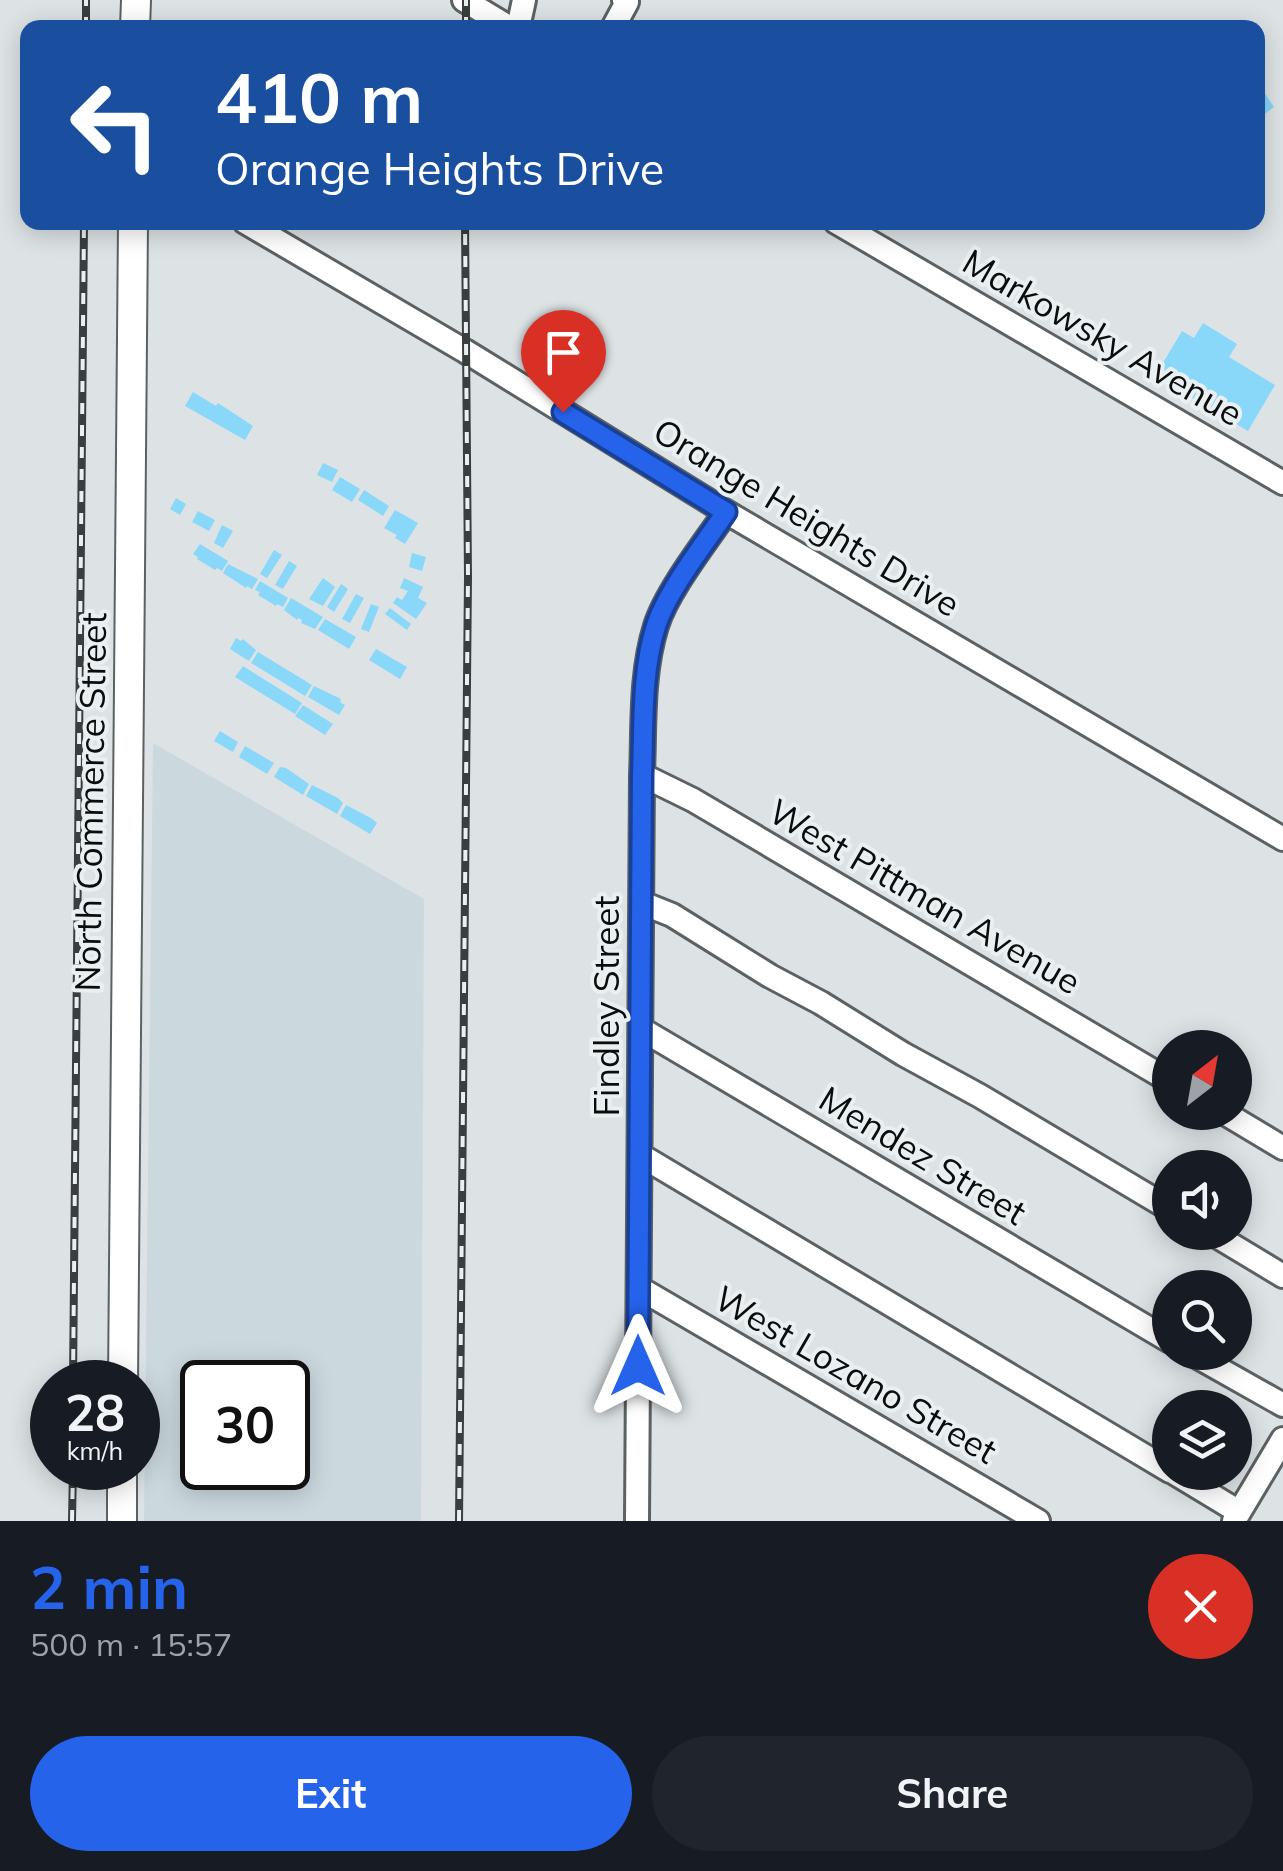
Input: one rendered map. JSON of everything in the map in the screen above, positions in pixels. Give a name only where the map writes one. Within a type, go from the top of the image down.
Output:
[{"type":"main road","name":"North Commerce Street","points":[[123,1360],[133,230]]},
{"type":"main road","points":[[122,1490],[122,1521]]},
{"type":"street","points":[[464,0],[500,20]]},
{"type":"street","name":"Orange Heights Drive","points":[[259,230],[465,351],[726,512],[1283,839]]},
{"type":"street","name":"Markowsky Avenue","points":[[850,230],[1283,483]]},
{"type":"street","name":"Findley Street","points":[[638,1521],[645,679],[656,624],[726,512]]},
{"type":"street","name":"West Pittman Avenue","points":[[642,775],[693,800],[1152,1071]]},
{"type":"street","points":[[642,902],[672,915],[1152,1198]]},
{"type":"street","name":"Mendez Street","points":[[641,1028],[1152,1331]]},
{"type":"street","points":[[1252,1129],[1283,1148]]},
{"type":"street","points":[[640,1155],[1152,1461]]},
{"type":"street","points":[[1240,1250],[1283,1276]]},
{"type":"street","name":"West Lozano Street","points":[[639,1288],[1038,1521]]},
{"type":"street","points":[[1220,1370],[1283,1406]]},
{"type":"street","points":[[1197,1490],[1236,1517],[1283,1439]]},
{"type":"shaded area","points":[[153,743],[424,899],[421,1521],[144,1521],[144,1490],[160,1490],[160,1360],[146,1360]]},
{"type":"building","points":[[1265,94],[1274,107],[1265,114]]},
{"type":"building","points":[[1203,323],[1237,344],[1229,357],[1275,385],[1248,431],[1155,376],[1182,331],[1194,338]]},
{"type":"building","points":[[193,392],[253,426],[245,440],[185,406]]},
{"type":"building","points":[[323,463],[338,470],[332,482],[317,475]]},
{"type":"building","points":[[340,477],[360,489],[352,502],[332,490]]},
{"type":"building","points":[[364,490],[389,506],[383,516],[358,500]]},
{"type":"building","points":[[176,498],[186,504],[180,515],[170,509]]},
{"type":"building","points":[[395,510],[418,523],[405,544],[384,528]]},
{"type":"building","points":[[198,511],[215,520],[209,531],[192,522]]},
{"type":"building","points":[[222,525],[233,531],[223,548],[214,543]]},
{"type":"building","points":[[200,544],[228,561],[222,571],[197,559],[193,554]]},
{"type":"building","points":[[274,550],[282,555],[267,578],[260,574]]},
{"type":"building","points":[[412,553],[426,557],[422,571],[409,567]]},
{"type":"building","points":[[289,561],[297,566],[283,589],[275,585]]},
{"type":"building","points":[[228,564],[258,579],[252,589],[223,573]]},
{"type":"building","points":[[323,578],[335,587],[323,606],[309,599]]},
{"type":"building","points":[[404,578],[423,587],[418,598],[427,603],[416,619],[393,603],[397,597],[402,600],[408,591],[400,588]]},
{"type":"building","points":[[260,581],[288,598],[283,607],[258,595],[260,592],[255,590]]},
{"type":"building","points":[[341,584],[348,589],[334,612],[327,607]]},
{"type":"building","points":[[356,594],[364,598],[350,623],[342,619]]},
{"type":"building","points":[[291,598],[323,617],[315,629],[284,610]]},
{"type":"building","points":[[371,604],[379,607],[369,632],[361,629]]},
{"type":"building","points":[[390,608],[411,624],[407,630],[385,614]]},
{"type":"building","points":[[325,619],[356,637],[349,649],[318,630]]},
{"type":"building","points":[[236,638],[256,650],[249,661],[230,649]]},
{"type":"building","points":[[376,649],[407,667],[400,679],[369,660]]},
{"type":"building","points":[[258,652],[312,685],[305,696],[251,663]]},
{"type":"building","points":[[243,666],[302,703],[295,714],[235,677]]},
{"type":"building","points":[[314,686],[341,699],[345,705],[339,715],[308,697]]},
{"type":"building","points":[[303,705],[333,724],[325,735],[295,716]]},
{"type":"building","points":[[220,731],[238,742],[233,752],[214,741]]},
{"type":"building","points":[[245,746],[274,763],[267,774],[239,757]]},
{"type":"building","points":[[280,767],[309,784],[303,795],[274,777]]},
{"type":"building","points":[[312,785],[343,803],[337,814],[306,796]]},
{"type":"building","points":[[346,805],[377,823],[370,834],[340,816]]},
{"type":"railway","points":[[86,0],[86,20]]},
{"type":"railway","points":[[466,0],[466,20]]},
{"type":"railway","points":[[73,1360],[84,230]]},
{"type":"railway","points":[[459,1521],[468,577],[465,230]]},
{"type":"railway","points":[[72,1521],[73,1490]]},
{"type":"route","points":[[563,412],[726,512],[656,624],[645,679],[638,1366]]}]
